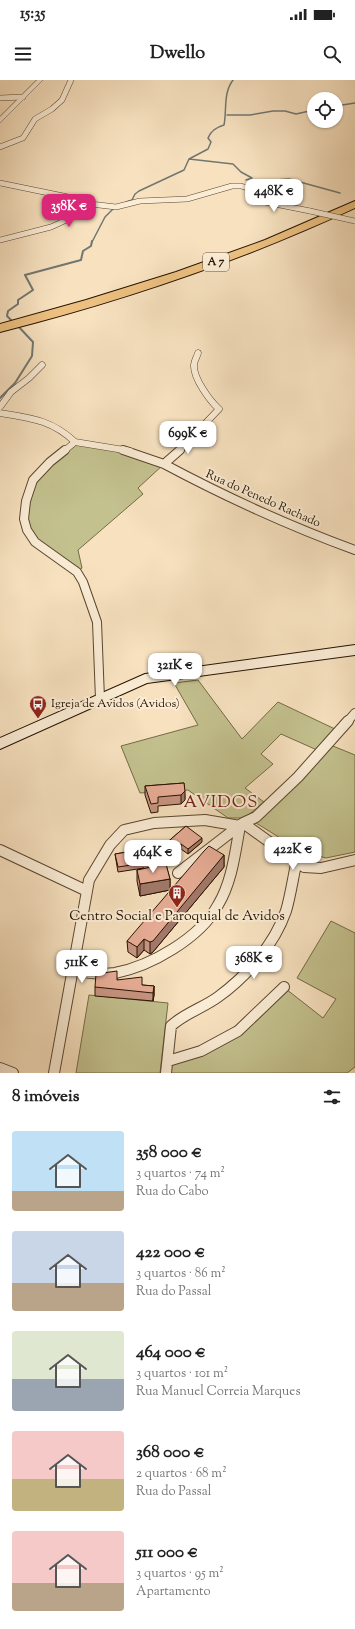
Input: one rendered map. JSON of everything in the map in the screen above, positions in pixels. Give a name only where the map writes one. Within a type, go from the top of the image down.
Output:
[{"type":"highway","name":"A 7","points":[[0,328],[76,311],[163,281],[238,254],[306,227],[355,204]]},
{"type":"highway","name":"A 7","points":[[0,334],[168,285],[244,258],[315,229],[355,210]]},
{"type":"main road","points":[[0,744],[140,681],[158,676],[355,650]]},
{"type":"street","points":[[0,121],[40,80]]},
{"type":"street","points":[[0,147],[23,138],[35,119],[52,109],[62,100],[71,80]]},
{"type":"street","points":[[0,98],[23,97]]},
{"type":"street","points":[[0,183],[68,197],[86,203],[116,208],[140,201],[187,200],[232,186],[242,186],[250,189],[265,202],[355,221]]},
{"type":"street","points":[[0,240],[51,227],[74,216],[86,203]]},
{"type":"street","points":[[164,464],[190,440],[219,409],[213,405],[203,389],[194,367],[198,353]]},
{"type":"street","points":[[0,407],[12,392],[42,365]]},
{"type":"street","points":[[0,413],[45,420],[70,436],[75,442],[50,462],[34,480],[26,501],[24,518],[27,530],[35,542],[77,572],[84,582],[97,622],[100,699]]},
{"type":"street","name":"Rua do Penedo Rachado","points":[[75,442],[130,451],[164,464],[200,484],[305,532],[355,550]]},
{"type":"street","points":[[178,873],[242,825],[256,817],[298,777],[355,713]]},
{"type":"street","points":[[54,1073],[89,880],[94,870],[124,830],[140,826],[187,820],[212,820],[242,825],[297,860],[304,867],[313,868],[355,860]]},
{"type":"street","points":[[73,970],[102,974],[134,967],[155,958],[190,937],[204,925],[218,906],[229,880],[242,825]]},
{"type":"street","points":[[0,850],[87,891]]},
{"type":"street","points":[[166,1073],[171,1026],[176,1021],[218,997],[265,951],[285,911],[290,897],[297,860]]},
{"type":"street","points":[[168,1061],[201,1051],[238,1031],[284,987]]},
{"type":"street","points":[[0,1068],[13,1073]]},
{"type":"shaded area","points":[[75,442],[95,445],[164,464],[138,488],[143,494],[78,550],[82,568],[77,572],[54,557],[27,530],[26,501],[33,480]]},
{"type":"shaded area","points":[[198,680],[242,739],[278,702],[335,729],[317,750],[281,734],[261,754],[273,764],[245,788],[264,802],[245,818],[228,818],[188,790],[140,793],[121,746],[198,725],[174,683]]},
{"type":"shaded area","points":[[328,744],[355,755],[355,852],[326,858],[303,852],[256,823]]},
{"type":"shaded area","points":[[331,921],[355,933],[355,1067],[347,1073],[166,1073],[167,1064],[194,1057],[286,989],[323,1018],[336,999],[297,978]]},
{"type":"shaded area","points":[[89,995],[168,1003],[160,1073],[76,1073]]},
{"type":"building","points":[[184,783],[185,791],[181,795],[158,797],[158,803],[151,804],[145,786]]},
{"type":"building","points":[[186,826],[202,838],[188,849],[181,844],[171,852],[172,859],[118,867],[115,854],[163,846]]},
{"type":"building","points":[[209,846],[224,855],[153,941],[150,942],[144,939],[137,947],[127,941],[204,851]]},
{"type":"building","points":[[166,864],[170,879],[140,884],[137,870]]},
{"type":"building","points":[[117,971],[117,980],[142,977],[142,985],[154,986],[153,993],[95,987],[96,974]]},
{"type":"waterway","points":[[189,159],[208,149],[211,142],[208,138],[211,133],[224,125],[228,90],[233,80]]},
{"type":"waterway","points":[[343,105],[355,103]]},
{"type":"waterway","points":[[227,115],[250,115],[273,111],[285,111],[296,114],[307,112]]},
{"type":"waterway","points":[[126,202],[132,200],[135,194],[139,191],[184,170],[189,159]]},
{"type":"waterway","points":[[189,159],[233,164],[241,172],[252,178],[246,180]]},
{"type":"waterway","points":[[249,182],[289,179],[340,193]]},
{"type":"waterway","points":[[92,242],[105,217],[113,209]]},
{"type":"waterway","points":[[13,322],[7,316],[8,311],[18,304],[18,300],[33,290],[25,275],[81,260],[83,251],[91,246],[92,241]]},
{"type":"waterway","points":[[0,398],[15,383],[32,356],[33,342],[17,325]]},
{"type":"place","name":"Igreja de Avidos (Avidos)","points":[[38,719]]},
{"type":"place","name":"Centro Social e Paroquial de Avidos","points":[[177,908]]},
{"type":"district","name":"AVIDOS","points":[[221,803]]}]
